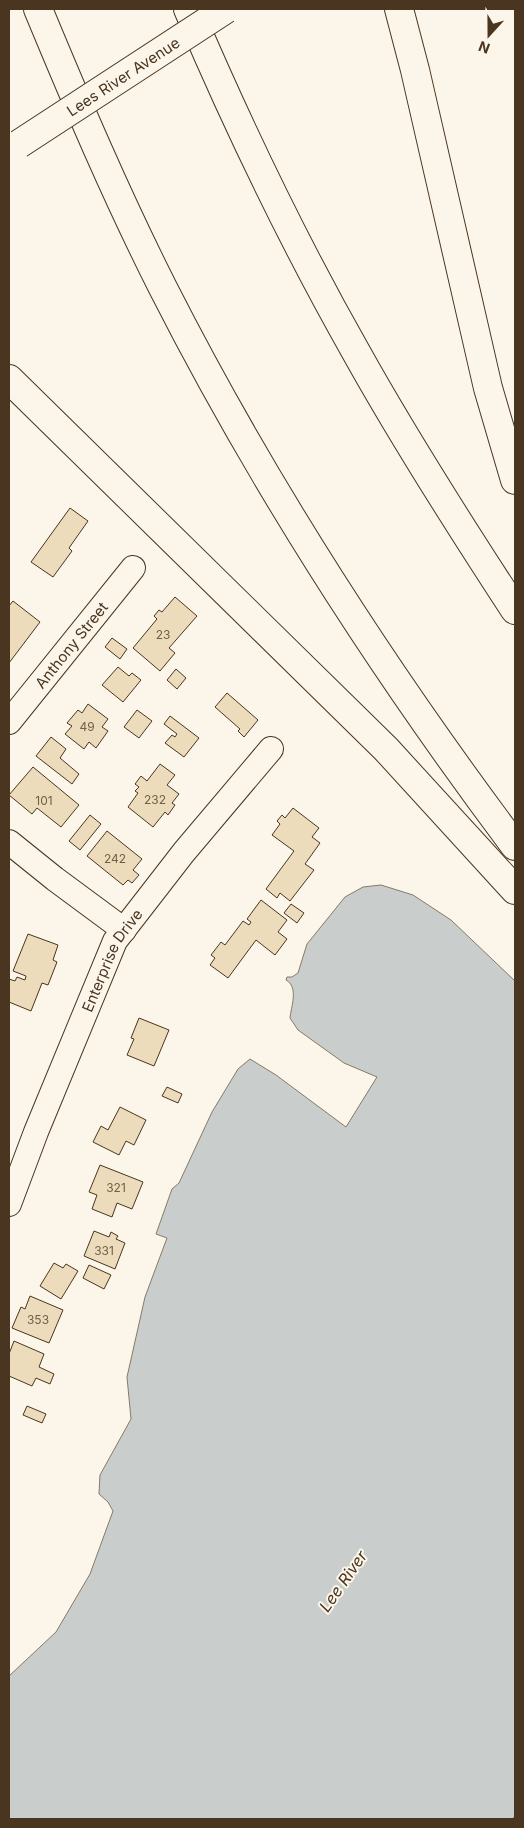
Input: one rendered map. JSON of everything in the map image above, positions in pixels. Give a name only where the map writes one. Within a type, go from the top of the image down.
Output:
[{"type":"main road","points":[[38,9],[129,217],[173,306],[238,427],[278,496],[362,630],[445,751],[515,846]]},
{"type":"main road","points":[[188,9],[248,143],[318,284],[436,488],[515,610]]},
{"type":"main road","name":"Lees River Avenue","points":[[19,144],[226,9]]},
{"type":"main road","points":[[399,9],[415,70],[488,388],[515,480]]},
{"type":"main road","points":[[410,9],[415,70]]},
{"type":"main road","points":[[13,382],[379,742],[515,890]]},
{"type":"street","name":"Anthony Street","points":[[9,722],[133,568]]},
{"type":"street","name":"Enterprise Drive","points":[[9,1204],[36,1132],[115,941],[184,852],[270,750]]},
{"type":"street","points":[[9,842],[55,880],[124,930]]},
{"type":"water","name":"Lee River","points":[[381,885],[413,895],[451,920],[515,981],[515,1816],[512,1819],[9,1819],[9,1676],[56,1632],[90,1574],[113,1511],[108,1502],[99,1494],[100,1475],[131,1419],[127,1377],[145,1297],[167,1238],[156,1234],[172,1189],[179,1183],[212,1112],[238,1069],[250,1059],[276,1075],[346,1127],[377,1077],[344,1063],[298,1030],[290,1018],[293,992],[290,983],[286,980],[287,977],[292,977],[298,973],[307,944],[345,897],[363,887]]},
{"type":"building","points":[[70,508],[88,521],[69,548],[72,551],[53,577],[31,562]]},
{"type":"building","points":[[175,597],[197,616],[169,648],[175,653],[160,671],[133,648],[157,619],[154,616],[159,610],[162,612]]},
{"type":"building","points":[[13,601],[40,622],[9,663],[9,606]]},
{"type":"building","points":[[112,638],[127,649],[120,659],[105,647]]},
{"type":"building","points":[[118,667],[129,676],[132,673],[141,680],[123,702],[102,685]]},
{"type":"building","points":[[176,669],[186,678],[177,689],[167,680]]},
{"type":"building","points":[[227,693],[258,720],[244,737],[238,731],[240,729],[215,707]]},
{"type":"building","points":[[88,704],[108,719],[102,727],[108,731],[96,748],[89,742],[84,749],[65,734],[72,726],[67,723],[78,710],[82,713]]},
{"type":"building","points":[[137,710],[152,721],[139,738],[124,727]]},
{"type":"building","points":[[170,716],[199,738],[184,757],[165,743],[172,735],[175,737],[177,734],[164,724]]},
{"type":"building","points":[[51,737],[66,749],[60,758],[79,774],[72,784],[36,756]]},
{"type":"building","points":[[160,764],[175,775],[167,785],[179,794],[172,803],[175,805],[168,815],[165,812],[153,827],[128,807],[138,793],[135,791],[139,787],[135,784],[141,776],[147,781]]},
{"type":"building","points":[[33,767],[79,805],[61,827],[37,808],[32,814],[9,795]]},
{"type":"building","points":[[293,808],[319,828],[312,837],[320,843],[305,864],[314,870],[290,901],[280,893],[277,898],[266,889],[294,851],[272,835],[280,824],[277,821],[282,815],[285,818]]},
{"type":"building","points":[[90,815],[101,824],[80,850],[69,841]]},
{"type":"building","points":[[107,831],[142,859],[133,870],[139,875],[132,883],[128,880],[123,885],[87,856]]},
{"type":"building","points":[[261,900],[287,920],[278,932],[287,939],[275,955],[256,940],[228,978],[210,965],[215,958],[211,955],[221,942],[225,945],[243,921],[249,925],[251,922],[247,919]]},
{"type":"building","points":[[291,904],[304,913],[297,923],[284,913]]},
{"type":"building","points":[[28,934],[58,945],[53,960],[57,962],[48,985],[42,983],[31,1011],[9,1002],[9,979],[15,981],[17,977],[25,980],[26,976],[13,971]]},
{"type":"building","points":[[139,1018],[169,1030],[154,1066],[127,1055],[134,1039],[131,1038]]},
{"type":"building","points":[[167,1087],[182,1094],[178,1103],[162,1096]]},
{"type":"building","points":[[120,1107],[146,1120],[134,1145],[126,1141],[119,1155],[93,1142],[101,1126],[108,1130]]},
{"type":"building","points":[[100,1165],[143,1182],[132,1209],[117,1203],[112,1217],[92,1209],[97,1195],[89,1192]]},
{"type":"building","points":[[94,1231],[109,1237],[111,1232],[118,1236],[116,1239],[125,1243],[115,1269],[84,1256]]},
{"type":"building","points":[[54,1263],[63,1268],[66,1264],[78,1271],[61,1299],[40,1286]]},
{"type":"building","points":[[89,1265],[111,1275],[104,1289],[83,1278]]},
{"type":"building","points":[[30,1296],[63,1310],[49,1343],[12,1328],[21,1307],[25,1309]]},
{"type":"building","points":[[14,1341],[44,1354],[39,1367],[54,1374],[50,1384],[36,1378],[32,1386],[9,1376],[9,1354]]},
{"type":"building","points":[[27,1406],[46,1414],[42,1423],[23,1415]]}]
